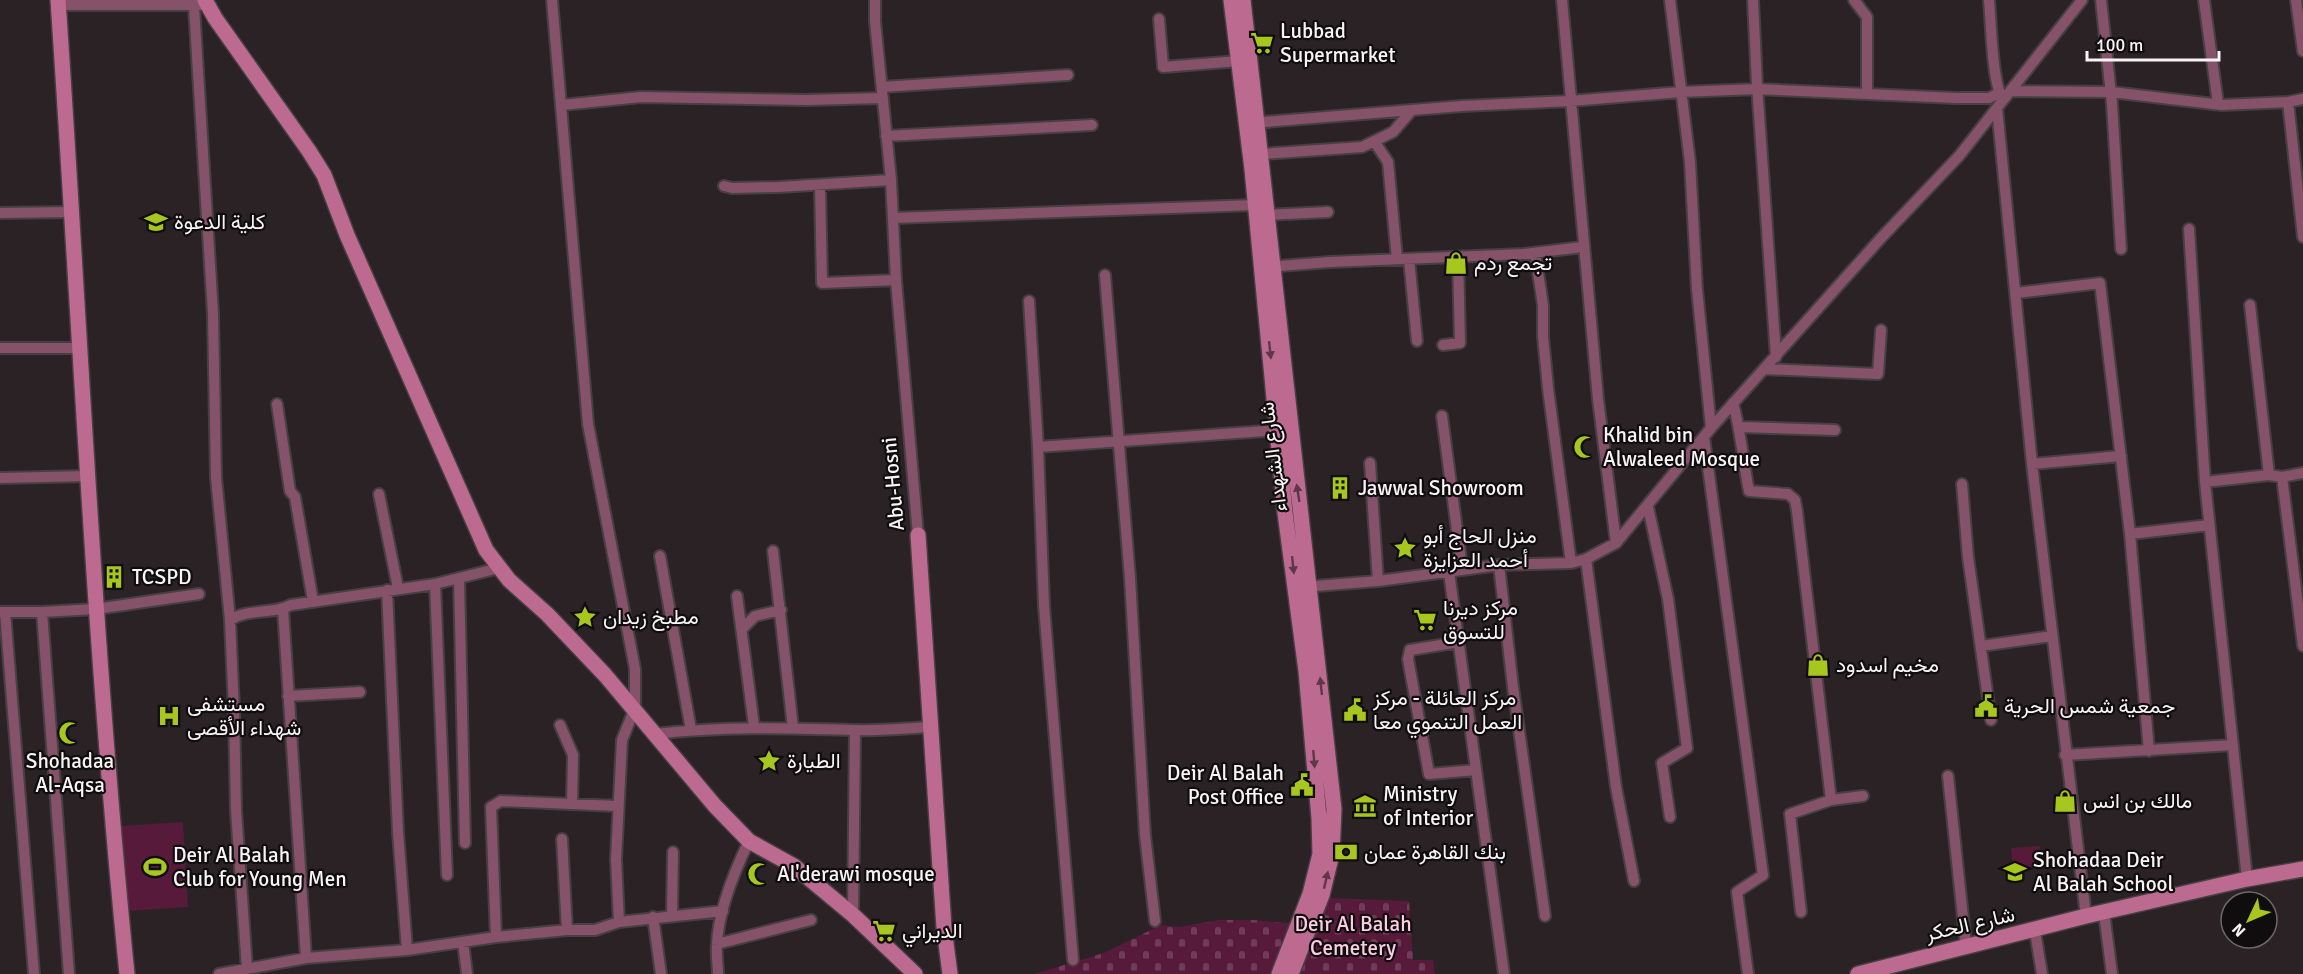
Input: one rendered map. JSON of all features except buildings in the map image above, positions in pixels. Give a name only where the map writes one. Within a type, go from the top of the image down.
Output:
[{"type":"street","points":[[552,0],[588,424],[635,669],[635,708],[622,740],[616,859],[619,922]]},
{"type":"street","name":"Abu-Hosni","points":[[875,0],[918,536],[948,971]]},
{"type":"street","name":"شارع الشهداء","points":[[1231,0],[1239,61],[1261,154],[1267,215],[1267,268],[1285,513],[1303,587],[1334,809],[1332,854],[1322,895],[1291,974]]},
{"type":"street","name":"شارع الشهداء","points":[[1243,0],[1252,123],[1254,205],[1267,268],[1296,482],[1319,818],[1320,854],[1310,894],[1280,974]]},
{"type":"street","points":[[1562,0],[1598,399],[1616,543]]},
{"type":"street","points":[[1670,0],[1690,162],[1708,432],[1762,875],[1737,892],[1748,974]]},
{"type":"street","points":[[1753,0],[1776,357]]},
{"type":"street","points":[[1854,0],[1867,17],[1868,94]]},
{"type":"street","points":[[1989,0],[2003,98],[2016,293],[2032,464],[2086,916]]},
{"type":"street","points":[[1303,587],[1378,581],[1449,572],[1462,568],[1571,563],[1586,559],[1616,543],[1733,403],[1881,238],[1959,156],[2082,0]]},
{"type":"street","points":[[2101,0],[2111,92],[2121,249]]},
{"type":"street","points":[[2204,0],[2218,104]]},
{"type":"street","points":[[2296,0],[2303,51]]},
{"type":"street","points":[[127,974],[111,819],[96,609],[58,2],[202,3]]},
{"type":"street","points":[[202,3],[324,175],[346,235],[486,550],[499,568],[547,614],[635,708],[715,806],[749,841],[794,866],[853,915],[915,974]]},
{"type":"street","points":[[202,3],[213,314],[216,477],[230,620],[236,810],[255,970]]},
{"type":"street","points":[[1159,19],[1163,67],[1239,61]]},
{"type":"street","points":[[882,87],[1068,75]]},
{"type":"street","points":[[1252,123],[1462,106],[1570,102],[1681,92],[1757,89],[1967,98],[2111,92],[2218,104],[2288,102],[2303,99]]},
{"type":"street","points":[[561,105],[641,97],[807,100],[883,98]]},
{"type":"street","points":[[2288,102],[2301,196],[2303,237]]},
{"type":"street","points":[[1261,154],[1362,147],[1392,132],[1412,110]]},
{"type":"street","points":[[886,136],[1092,125]]},
{"type":"street","points":[[1374,141],[1388,162],[1397,260]]},
{"type":"street","points":[[724,186],[732,188],[820,185],[891,180]]},
{"type":"street","points":[[820,185],[822,283],[896,280]]},
{"type":"street","points":[[894,218],[1254,205]]},
{"type":"street","points":[[0,213],[71,212]]},
{"type":"street","points":[[1267,215],[1328,212]]},
{"type":"street","points":[[2189,229],[2205,482],[2247,879]]},
{"type":"street","points":[[1267,268],[1330,262],[1535,253],[1583,247]]},
{"type":"street","points":[[1535,253],[1543,305],[1543,337],[1548,388],[1571,563]]},
{"type":"street","points":[[1443,345],[1460,343],[1458,257]]},
{"type":"street","points":[[1409,259],[1417,341]]},
{"type":"street","points":[[1105,275],[1135,651],[1145,835],[1155,921]]},
{"type":"street","points":[[2016,293],[2100,283],[2130,534],[2149,751]]},
{"type":"street","points":[[1029,301],[1038,447],[1044,606],[1073,960]]},
{"type":"street","points":[[2250,305],[2269,475]]},
{"type":"street","points":[[1765,369],[1878,374],[1881,330]]},
{"type":"street","points":[[0,348],[80,348]]},
{"type":"street","points":[[1733,403],[1740,427],[1749,491],[1788,494],[1796,500],[1831,800]]},
{"type":"street","points":[[277,404],[290,491],[295,497],[313,601]]},
{"type":"street","points":[[1442,416],[1462,568]]},
{"type":"street","points":[[1740,427],[1835,430]]},
{"type":"street","points":[[1038,447],[1278,430]]},
{"type":"street","points":[[2032,464],[2121,456]]},
{"type":"street","points":[[1370,464],[1378,581]]},
{"type":"street","points":[[2205,482],[2269,475],[2282,477],[2303,472]]},
{"type":"street","points":[[0,478],[88,476]]},
{"type":"street","points":[[2282,477],[2303,646]]},
{"type":"street","points":[[1962,484],[1968,557],[1991,720]]},
{"type":"street","points":[[379,494],[393,589],[398,832],[407,950]]},
{"type":"street","points":[[1648,507],[1668,599],[1687,748],[1662,763],[1670,818]]},
{"type":"street","points":[[2130,534],[2209,525]]},
{"type":"street","points":[[773,551],[793,728]]},
{"type":"street","points":[[660,556],[692,730]]},
{"type":"street","points":[[1586,559],[1616,787],[1634,881]]},
{"type":"street","points":[[1499,565],[1513,687],[1545,916]]},
{"type":"street","points":[[230,620],[238,615],[283,609],[291,604],[435,584],[499,568]]},
{"type":"street","points":[[1449,572],[1504,974]]},
{"type":"street","points":[[459,578],[465,843]]},
{"type":"street","points":[[435,584],[447,875]]},
{"type":"street","points":[[34,974],[2,612],[96,609],[199,594]]},
{"type":"street","points":[[737,596],[754,726]]},
{"type":"street","points":[[283,609],[306,958]]},
{"type":"street","points":[[742,629],[755,616],[781,610]]},
{"type":"street","points":[[42,612],[69,974]]},
{"type":"street","points":[[1981,646],[2052,636]]},
{"type":"street","points":[[1459,642],[1410,650],[1407,659],[1429,774],[1476,770]]},
{"type":"street","points":[[288,696],[360,692]]},
{"type":"street","points":[[560,725],[573,755],[572,804]]},
{"type":"street","points":[[655,734],[754,726],[855,730],[932,728]]},
{"type":"street","points":[[853,915],[855,730]]},
{"type":"street","points":[[2065,755],[2233,746]]},
{"type":"street","points":[[1948,776],[1966,946]]},
{"type":"street","points":[[1801,912],[1790,814],[1831,800],[1863,796]]},
{"type":"street","points":[[496,937],[491,807],[501,801],[618,806]]},
{"type":"street","points":[[562,839],[567,930]]},
{"type":"street","points":[[718,974],[717,944],[723,911],[738,864],[749,841]]},
{"type":"street","points":[[672,916],[673,852]]},
{"type":"street","name":"شارع الحكر","points":[[1858,974],[2035,931],[2086,916],[2104,914],[2247,879],[2303,869]]},
{"type":"street","points":[[219,974],[255,970],[306,958],[407,950],[496,937],[567,930],[596,930],[619,922],[723,911]]},
{"type":"street","points":[[2104,914],[2112,974]]},
{"type":"street","points":[[653,917],[662,974]]},
{"type":"street","points":[[717,944],[811,920]]},
{"type":"street","points":[[2035,931],[2042,974]]},
{"type":"street","points":[[463,942],[467,974]]},
{"type":"green space","name":"Deir Al Balah Club for Young Men","points":[[183,822],[188,907],[127,911],[120,826]]},
{"type":"green space","points":[[2040,846],[2042,867],[2013,869],[2011,848]]},
{"type":"green space","name":"Deir Al Balah Cemetery","points":[[1328,898],[1409,901],[1413,960],[1433,960],[1435,974],[1296,974]]},
{"type":"green space","name":"Deir Al Balah Cemetery","points":[[1219,920],[1254,920],[1296,924],[1276,974],[1034,974],[1104,953],[1161,925],[1180,927]]},
{"type":"place","name":"Lubbad Supermarket","points":[[1262,43]]},
{"type":"place","name":"كلية الدعوة","points":[[156,222]]},
{"type":"place","name":"تجمع ردم","points":[[1456,263]]},
{"type":"place","name":"Khalid bin Alwaleed Mosque","points":[[1585,447]]},
{"type":"place","name":"Jawwal Showroom","points":[[1340,488]]},
{"type":"place","name":"منزل الحاج أبو أحمد العزايزة","points":[[1405,548]]},
{"type":"place","name":"TCSPD","points":[[114,577]]},
{"type":"place","name":"مطبخ زيدان","points":[[585,617]]},
{"type":"place","name":"مركز ديرنا للتسوق","points":[[1425,620]]},
{"type":"place","name":"مخيم اسدود","points":[[1818,665]]},
{"type":"place","name":"جمعية شمس الحرية","points":[[1986,706]]},
{"type":"place","name":"مركز العائلة - مركز العمل التنموي معا","points":[[1355,710]]},
{"type":"place","name":"مستشفى شهداء الأقصى","points":[[169,716]]},
{"type":"place","name":"Shohadaa Al-Aqsa","points":[[70,733]]},
{"type":"place","name":"الطيارة","points":[[769,761]]},
{"type":"place","name":"Deir Al Balah Post Office","points":[[1302,785]]},
{"type":"place","name":"مالك بن انس","points":[[2065,801]]},
{"type":"place","name":"Ministry of Interior","points":[[1365,806]]},
{"type":"place","name":"بنك القاهرة عمان","points":[[1346,852]]},
{"type":"place","name":"Deir Al Balah Club for Young Men","points":[[155,867]]},
{"type":"place","name":"Shohadaa Deir Al Balah School","points":[[2015,872]]},
{"type":"place","name":"Al'derawi mosque","points":[[759,874]]},
{"type":"place","name":"الديراني","points":[[884,931]]}]
